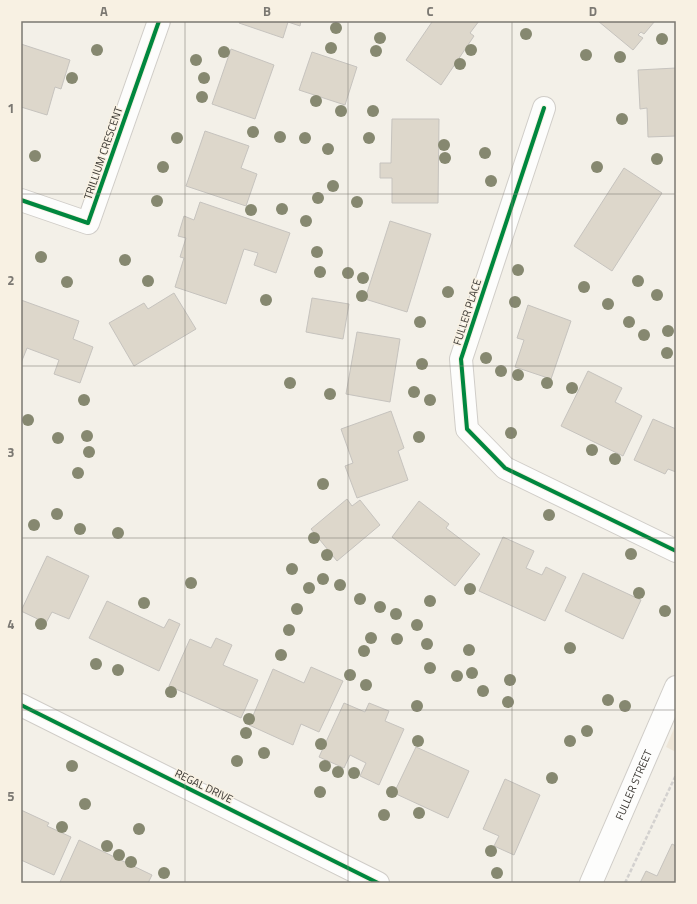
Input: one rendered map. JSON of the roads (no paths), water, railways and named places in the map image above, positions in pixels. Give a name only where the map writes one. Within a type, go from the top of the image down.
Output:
[{"type":"street","name":"TRILLIUM CRESCENT","points":[[21,200],[88,223],[159,21]]},
{"type":"street","name":"FULLER PLACE","points":[[544,108],[462,358],[467,429],[505,468],[676,551]]},
{"type":"street","name":"FULLER STREET","points":[[591,883],[676,687]]},
{"type":"street","name":"REGAL DRIVE","points":[[21,705],[378,883]]}]
